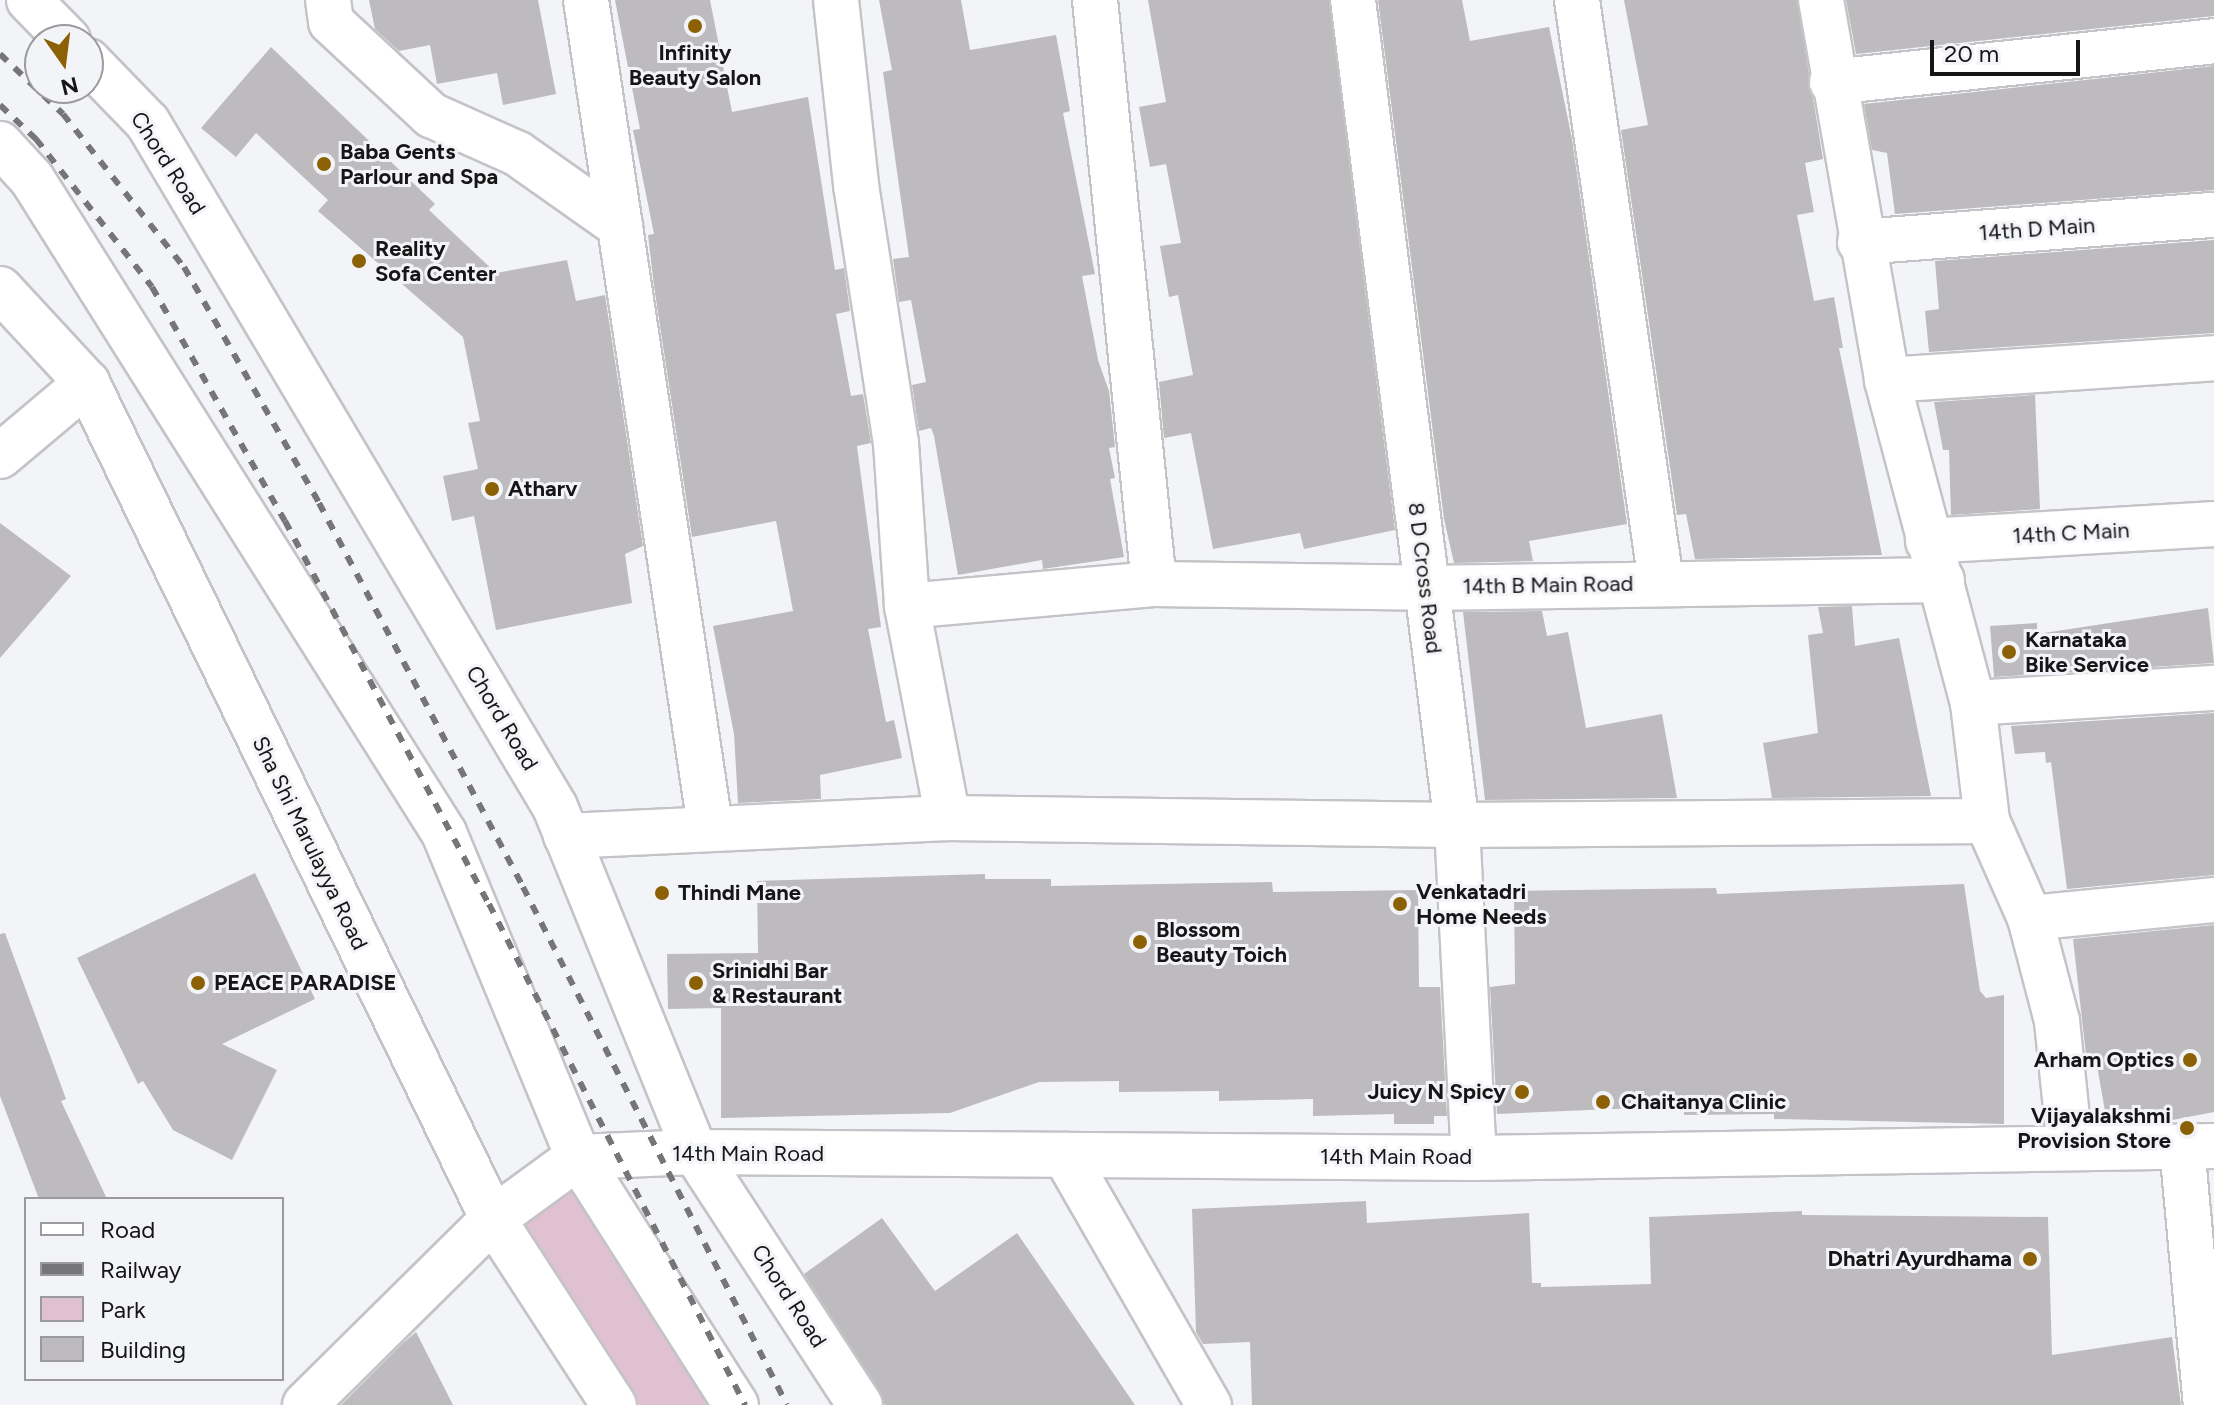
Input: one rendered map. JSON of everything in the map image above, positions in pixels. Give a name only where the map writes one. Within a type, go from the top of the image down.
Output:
[{"type":"street","points":[[29,0],[52,24]]},
{"type":"street","points":[[328,0],[331,22],[431,115],[518,154],[620,226]]},
{"type":"street","points":[[586,0],[710,826]]},
{"type":"street","points":[[836,0],[856,185],[896,443],[907,606],[948,818]]},
{"type":"street","points":[[1095,0],[1154,584]]},
{"type":"street","name":"8 D Cross Road","points":[[1353,0],[1457,825],[1474,1158]]},
{"type":"street","points":[[1577,0],[1661,582]]},
{"type":"street","points":[[1821,0],[1832,82],[1887,380],[1973,703],[1987,821],[2030,918],[2057,1021],[2070,1147]]},
{"type":"street","points":[[1832,82],[2214,41]]},
{"type":"street","name":"Chord Road","points":[[104,78],[148,123],[555,807],[695,1152],[860,1405]]},
{"type":"street","points":[[0,144],[32,179],[444,833],[578,1157],[736,1405]]},
{"type":"street","name":"14th D Main","points":[[1860,242],[2214,215]]},
{"type":"street","name":"Sha Shi Marulayya Road","points":[[0,289],[87,383],[493,1219],[614,1405]]},
{"type":"street","points":[[1887,380],[2214,358]]},
{"type":"street","points":[[0,456],[87,383]]},
{"type":"street","name":"14th C Main","points":[[1935,560],[2214,524]]},
{"type":"street","name":"14th B Main Road","points":[[907,606],[1154,584],[1426,588],[1661,582],[1935,560]]},
{"type":"street","points":[[1973,703],[2214,688]]},
{"type":"street","points":[[566,836],[710,826],[948,818],[1457,825],[1987,821]]},
{"type":"street","points":[[2030,918],[2214,900]]},
{"type":"street","points":[[2198,1147],[2206,1405]]},
{"type":"street","name":"14th Main Road","points":[[578,1157],[695,1152],[1474,1158],[2198,1147]]},
{"type":"street","points":[[1065,1155],[1209,1405]]},
{"type":"street","points":[[305,1405],[493,1219],[578,1157]]},
{"type":"green space","points":[[573,1183],[716,1405],[634,1405],[516,1221]]},
{"type":"building","points":[[369,0],[538,0],[556,94],[503,105],[497,73],[437,84],[430,45],[399,51],[375,29]]},
{"type":"building","points":[[615,0],[710,0],[732,112],[808,97],[835,270],[844,268],[850,311],[836,314],[851,396],[863,394],[871,443],[857,446],[881,627],[868,629],[886,722],[894,720],[902,758],[820,775],[821,799],[738,803],[734,734],[713,626],[793,611],[776,521],[692,537],[654,286],[648,235],[654,234],[633,130],[640,129]]},
{"type":"building","points":[[879,0],[961,0],[970,50],[1056,35],[1070,111],[1063,113],[1095,274],[1082,276],[1098,360],[1109,391],[1115,447],[1109,448],[1115,478],[1110,479],[1124,557],[1043,569],[1042,560],[958,575],[934,436],[931,428],[919,431],[912,385],[926,382],[911,300],[899,302],[893,259],[909,257],[883,72],[892,70]]},
{"type":"building","points":[[1148,0],[1329,0],[1395,530],[1304,549],[1300,533],[1213,549],[1191,433],[1164,438],[1159,382],[1193,375],[1178,295],[1169,297],[1160,246],[1181,243],[1166,164],[1150,167],[1139,107],[1166,102]]},
{"type":"building","points":[[1378,0],[1462,0],[1470,41],[1549,27],[1572,139],[1627,524],[1529,541],[1533,561],[1454,563],[1444,519]]},
{"type":"building","points":[[1624,0],[1797,0],[1823,159],[1805,163],[1814,212],[1797,215],[1814,301],[1834,297],[1843,348],[1839,348],[1882,555],[1695,559],[1686,514],[1677,515],[1621,130],[1648,125]]},
{"type":"building","points":[[1846,0],[2214,0],[2214,16],[1856,54]]},
{"type":"building","points":[[271,47],[435,204],[429,210],[496,273],[567,260],[576,301],[605,295],[643,546],[625,554],[632,603],[496,630],[474,516],[452,521],[443,476],[478,469],[468,423],[480,421],[463,337],[318,211],[328,200],[256,133],[236,157],[201,128]]},
{"type":"building","points":[[2214,66],[2214,190],[1895,214],[1887,153],[1872,150],[1864,104]]},
{"type":"building","points":[[2214,240],[2214,333],[1929,352],[1925,311],[1939,309],[1935,261]]},
{"type":"building","points":[[2035,395],[2040,509],[1951,515],[1949,450],[1943,450],[1934,402]]},
{"type":"building","points":[[0,523],[71,576],[0,658]]},
{"type":"building","points":[[1852,606],[1855,646],[1899,638],[1931,796],[1772,798],[1763,743],[1818,733],[1808,635],[1823,633],[1818,607]]},
{"type":"building","points":[[2208,608],[2214,663],[1994,677],[1990,626],[2037,623],[2037,634]]},
{"type":"building","points":[[1542,611],[1547,636],[1568,632],[1586,728],[1662,714],[1677,798],[1485,800],[1463,612]]},
{"type":"building","points":[[2214,713],[2214,875],[2067,889],[2051,762],[2046,763],[2045,752],[2015,754],[2011,726]]},
{"type":"building","name":"PEACE PARADISE","points":[[255,873],[315,999],[222,1044],[277,1070],[232,1160],[173,1130],[143,1081],[138,1084],[77,958]]},
{"type":"building","points":[[985,874],[985,879],[1051,879],[1051,886],[1272,882],[1273,892],[1418,890],[1419,987],[1440,987],[1447,1116],[1434,1116],[1434,1124],[1394,1124],[1394,1114],[1313,1116],[1313,1099],[1219,1101],[1219,1091],[1119,1092],[1119,1081],[1039,1082],[950,1113],[721,1118],[721,1008],[668,1009],[667,954],[758,953],[757,881]]},
{"type":"building","points":[[1964,884],[1980,991],[1986,998],[2004,995],[2004,1124],[1774,1119],[1774,1114],[1684,1115],[1684,1106],[1497,1114],[1490,987],[1515,984],[1514,891],[1716,888],[1717,894]]},
{"type":"building","points":[[2214,925],[2214,1112],[2162,1122],[2107,1123],[2095,1054],[2086,1055],[2073,939]]},
{"type":"building","points":[[5,933],[66,1099],[61,1101],[106,1197],[38,1197],[0,1096],[0,934]]},
{"type":"building","points":[[1366,1201],[1367,1223],[1529,1213],[1532,1283],[1541,1283],[1541,1287],[1651,1284],[1649,1217],[1802,1211],[1802,1215],[2048,1217],[2052,1355],[2172,1337],[2181,1405],[1252,1405],[1250,1342],[1203,1344],[1196,1332],[1192,1209]]},
{"type":"building","points":[[882,1218],[935,1291],[1017,1233],[1135,1405],[885,1405],[804,1274]]},
{"type":"building","points":[[416,1332],[453,1405],[341,1405],[402,1344]]},
{"type":"railway","points":[[0,54],[63,114],[184,267],[319,503],[523,887],[787,1405]]},
{"type":"railway","points":[[0,105],[36,139],[152,287],[285,521],[489,904],[745,1405]]},
{"type":"place","name":"Infinity Beauty Salon","points":[[695,26]]},
{"type":"place","name":"Baba Gents Parlour and Spa","points":[[324,164]]},
{"type":"place","name":"Reality Sofa Center","points":[[359,261]]},
{"type":"place","name":"Atharv","points":[[492,489]]},
{"type":"place","name":"Karnataka Bike Service","points":[[2009,652]]},
{"type":"place","name":"Thindi Mane","points":[[662,893]]},
{"type":"place","name":"Venkatadri Home Needs","points":[[1400,904]]},
{"type":"place","name":"Blossom Beauty Toich","points":[[1140,942]]},
{"type":"place","name":"PEACE PARADISE","points":[[198,983]]},
{"type":"place","name":"Srinidhi Bar & Restaurant","points":[[696,983]]},
{"type":"place","name":"Arham Optics","points":[[2190,1060]]},
{"type":"place","name":"Juicy N Spicy","points":[[1522,1092]]},
{"type":"place","name":"Chaitanya Clinic","points":[[1603,1102]]},
{"type":"place","name":"Vijayalakshmi Provision Store","points":[[2187,1128]]},
{"type":"place","name":"Dhatri Ayurdhama","points":[[2030,1259]]}]
